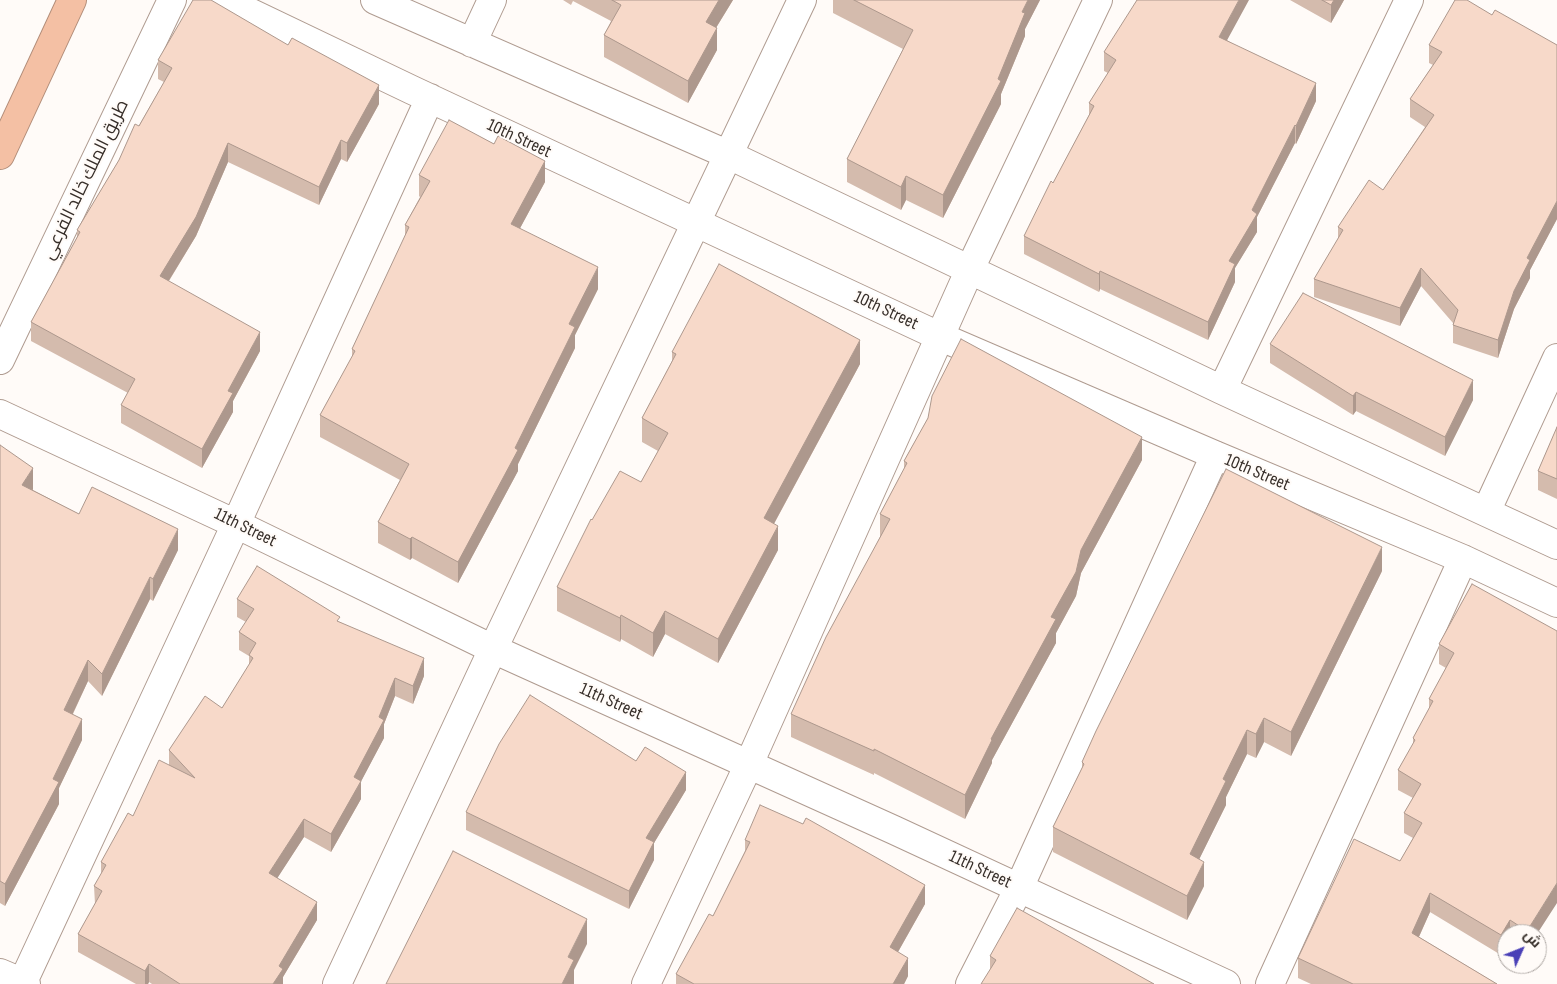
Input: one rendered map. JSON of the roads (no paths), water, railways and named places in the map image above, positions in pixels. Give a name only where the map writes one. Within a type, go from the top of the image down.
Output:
[{"type":"highway","points":[[0,154],[72,0]]},
{"type":"street","name":"طريق الملك خالد الفرعي","points":[[0,360],[172,0]]},
{"type":"street","name":"10th Street","points":[[224,0],[941,337],[1215,455],[1464,559],[1557,603]]},
{"type":"street","points":[[375,0],[728,155],[1222,390],[1557,545]]},
{"type":"street","points":[[472,44],[492,0]]},
{"type":"street","points":[[338,984],[493,649],[802,0]]},
{"type":"street","points":[[646,984],[749,764],[970,269],[1098,0]]},
{"type":"street","points":[[1222,390],[1409,0]]},
{"type":"street","points":[[18,981],[236,524],[430,98]]},
{"type":"street","points":[[1486,512],[1557,358]]},
{"type":"street","name":"11th Street","points":[[0,414],[236,524],[493,649],[749,764],[1226,984]]},
{"type":"street","points":[[970,984],[1019,888],[1215,455]]},
{"type":"street","points":[[1270,984],[1464,559]]}]
